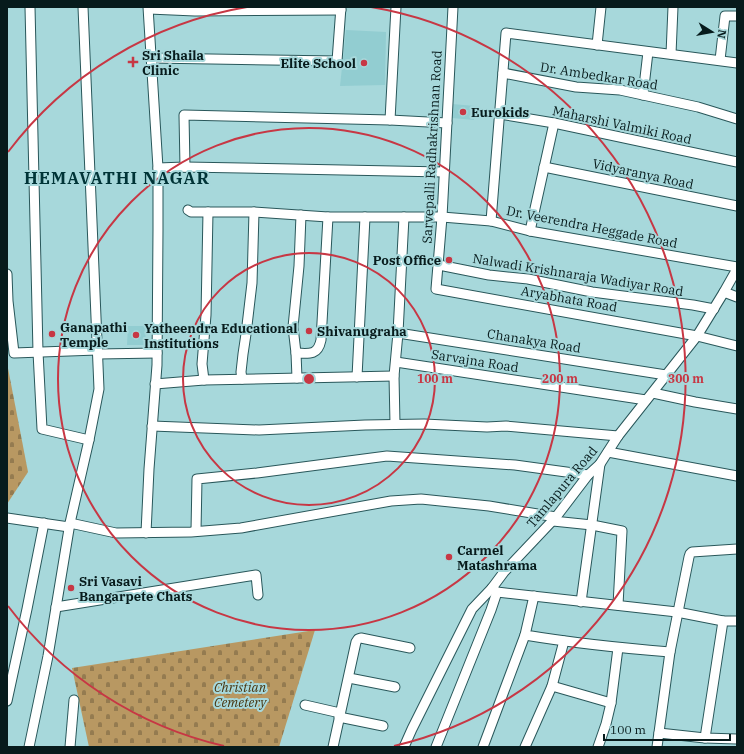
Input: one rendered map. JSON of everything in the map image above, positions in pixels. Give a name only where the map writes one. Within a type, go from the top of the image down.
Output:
[{"type":"street","points":[[30,7],[38,352],[42,429],[89,440]]},
{"type":"street","points":[[29,747],[48,656],[70,525],[99,388],[82,7]]},
{"type":"street","points":[[390,120],[396,7]]},
{"type":"street","name":"Sarvepalli Radhakrishnan Road","points":[[436,289],[442,217],[453,7]]},
{"type":"street","points":[[597,45],[601,7]]},
{"type":"street","points":[[671,54],[673,7]]},
{"type":"street","points":[[146,533],[157,353],[158,168],[151,58],[149,8],[195,12],[341,9],[337,61],[151,58]]},
{"type":"street","points":[[720,60],[726,16],[737,16]]},
{"type":"street","points":[[491,221],[506,33],[737,63]]},
{"type":"street","points":[[643,95],[648,52]]},
{"type":"street","name":"Dr. Ambedkar Road","points":[[503,73],[576,87],[620,90],[698,107],[737,119]]},
{"type":"street","name":"Maharshi Valmiki Road","points":[[500,114],[554,123],[737,162]]},
{"type":"street","points":[[185,167],[184,115],[390,120],[447,123]]},
{"type":"street","points":[[530,231],[554,123]]},
{"type":"street","points":[[158,168],[185,167],[444,172]]},
{"type":"street","name":"Vidyaranya Road","points":[[544,167],[737,206]]},
{"type":"street","name":"Dr. Veerendra Heggade Road","points":[[188,210],[191,212],[254,212],[328,217],[442,217],[491,221],[530,231],[737,268]]},
{"type":"street","points":[[204,380],[202,364],[206,315],[208,212]]},
{"type":"street","points":[[242,379],[241,372],[252,283],[254,212]]},
{"type":"street","points":[[297,378],[293,327],[300,266],[301,215]]},
{"type":"street","points":[[296,353],[312,353],[319,348],[320,345],[328,217]]},
{"type":"street","points":[[357,377],[365,217]]},
{"type":"street","points":[[396,424],[394,376],[398,333],[404,217]]},
{"type":"street","name":"Nalwadi Krishnaraja Wadiyar Road","points":[[439,266],[592,292],[714,309]]},
{"type":"street","name":"Tamlapura Road","points":[[404,747],[472,609],[494,590],[504,572],[555,519],[588,475],[600,464],[618,436],[697,336],[737,268]]},
{"type":"street","points":[[7,274],[8,301],[14,353],[157,353]]},
{"type":"street","name":"Aryabhata Road","points":[[436,289],[697,336],[737,346]]},
{"type":"street","points":[[724,292],[737,297]]},
{"type":"street","name":"Chanakya Road","points":[[398,333],[666,374]]},
{"type":"street","name":"Sarvajna Road","points":[[396,362],[646,400]]},
{"type":"street","points":[[155,384],[204,380],[394,376]]},
{"type":"street","points":[[653,393],[737,409]]},
{"type":"street","points":[[152,426],[259,430],[358,425],[424,424],[506,426],[618,436]]},
{"type":"street","points":[[608,452],[737,476]]},
{"type":"street","points":[[196,531],[197,479],[257,473],[387,456],[515,465],[588,475]]},
{"type":"street","points":[[582,602],[600,464]]},
{"type":"street","points":[[7,518],[70,525],[116,534],[241,528],[392,501],[421,499],[489,506],[622,531],[618,605]]},
{"type":"street","points":[[7,701],[28,608],[44,523]]},
{"type":"street","points":[[657,747],[670,652],[690,554],[692,552],[737,549]]},
{"type":"street","points":[[56,607],[256,575],[258,595]]},
{"type":"street","points":[[436,747],[488,617],[494,590],[582,602],[677,612],[723,621],[737,622]]},
{"type":"street","points":[[483,747],[525,635],[534,596]]},
{"type":"street","points":[[705,738],[723,621]]},
{"type":"street","points":[[525,635],[618,648],[670,652]]},
{"type":"street","points":[[332,747],[356,642],[358,639],[361,638],[410,648]]},
{"type":"street","points":[[525,747],[552,686],[564,641]]},
{"type":"street","points":[[598,747],[611,703],[618,648]]},
{"type":"street","points":[[349,678],[395,687]]},
{"type":"street","points":[[552,686],[611,703]]},
{"type":"street","points":[[70,747],[74,700]]},
{"type":"street","points":[[305,705],[383,726]]},
{"type":"street","points":[[659,733],[705,738],[737,739]]},
{"type":"shaded area","name":"Elite School","points":[[346,30],[386,32],[385,85],[340,86]]},
{"type":"shaded area","name":"Eurokids","points":[[452,104],[475,106],[474,120],[452,118]]},
{"type":"shaded area","name":"Yatheendra Educational Institutions","points":[[128,326],[146,326],[145,345],[127,345]]},
{"type":"green space","points":[[7,363],[28,472],[7,504]]},
{"type":"green space","name":"Christian Cemetery","points":[[315,630],[279,747],[89,747],[72,668]]},
{"type":"place","name":"Sri Shaila Clinic","points":[[133,62]]},
{"type":"place","name":"Elite School","points":[[364,63]]},
{"type":"place","name":"Eurokids","points":[[463,112]]},
{"type":"place","name":"Post Office","points":[[449,260]]},
{"type":"place","name":"Shivanugraha","points":[[309,331]]},
{"type":"place","name":"Ganapathi Temple","points":[[52,334]]},
{"type":"place","name":"Yatheendra Educational Institutions","points":[[136,335]]},
{"type":"place","name":"Carmel Matashrama","points":[[449,557]]},
{"type":"place","name":"Sri Vasavi Bangarpete Chats","points":[[71,588]]},
{"type":"district","name":"HEMAVATHI NAGAR","points":[[117,178]]}]
